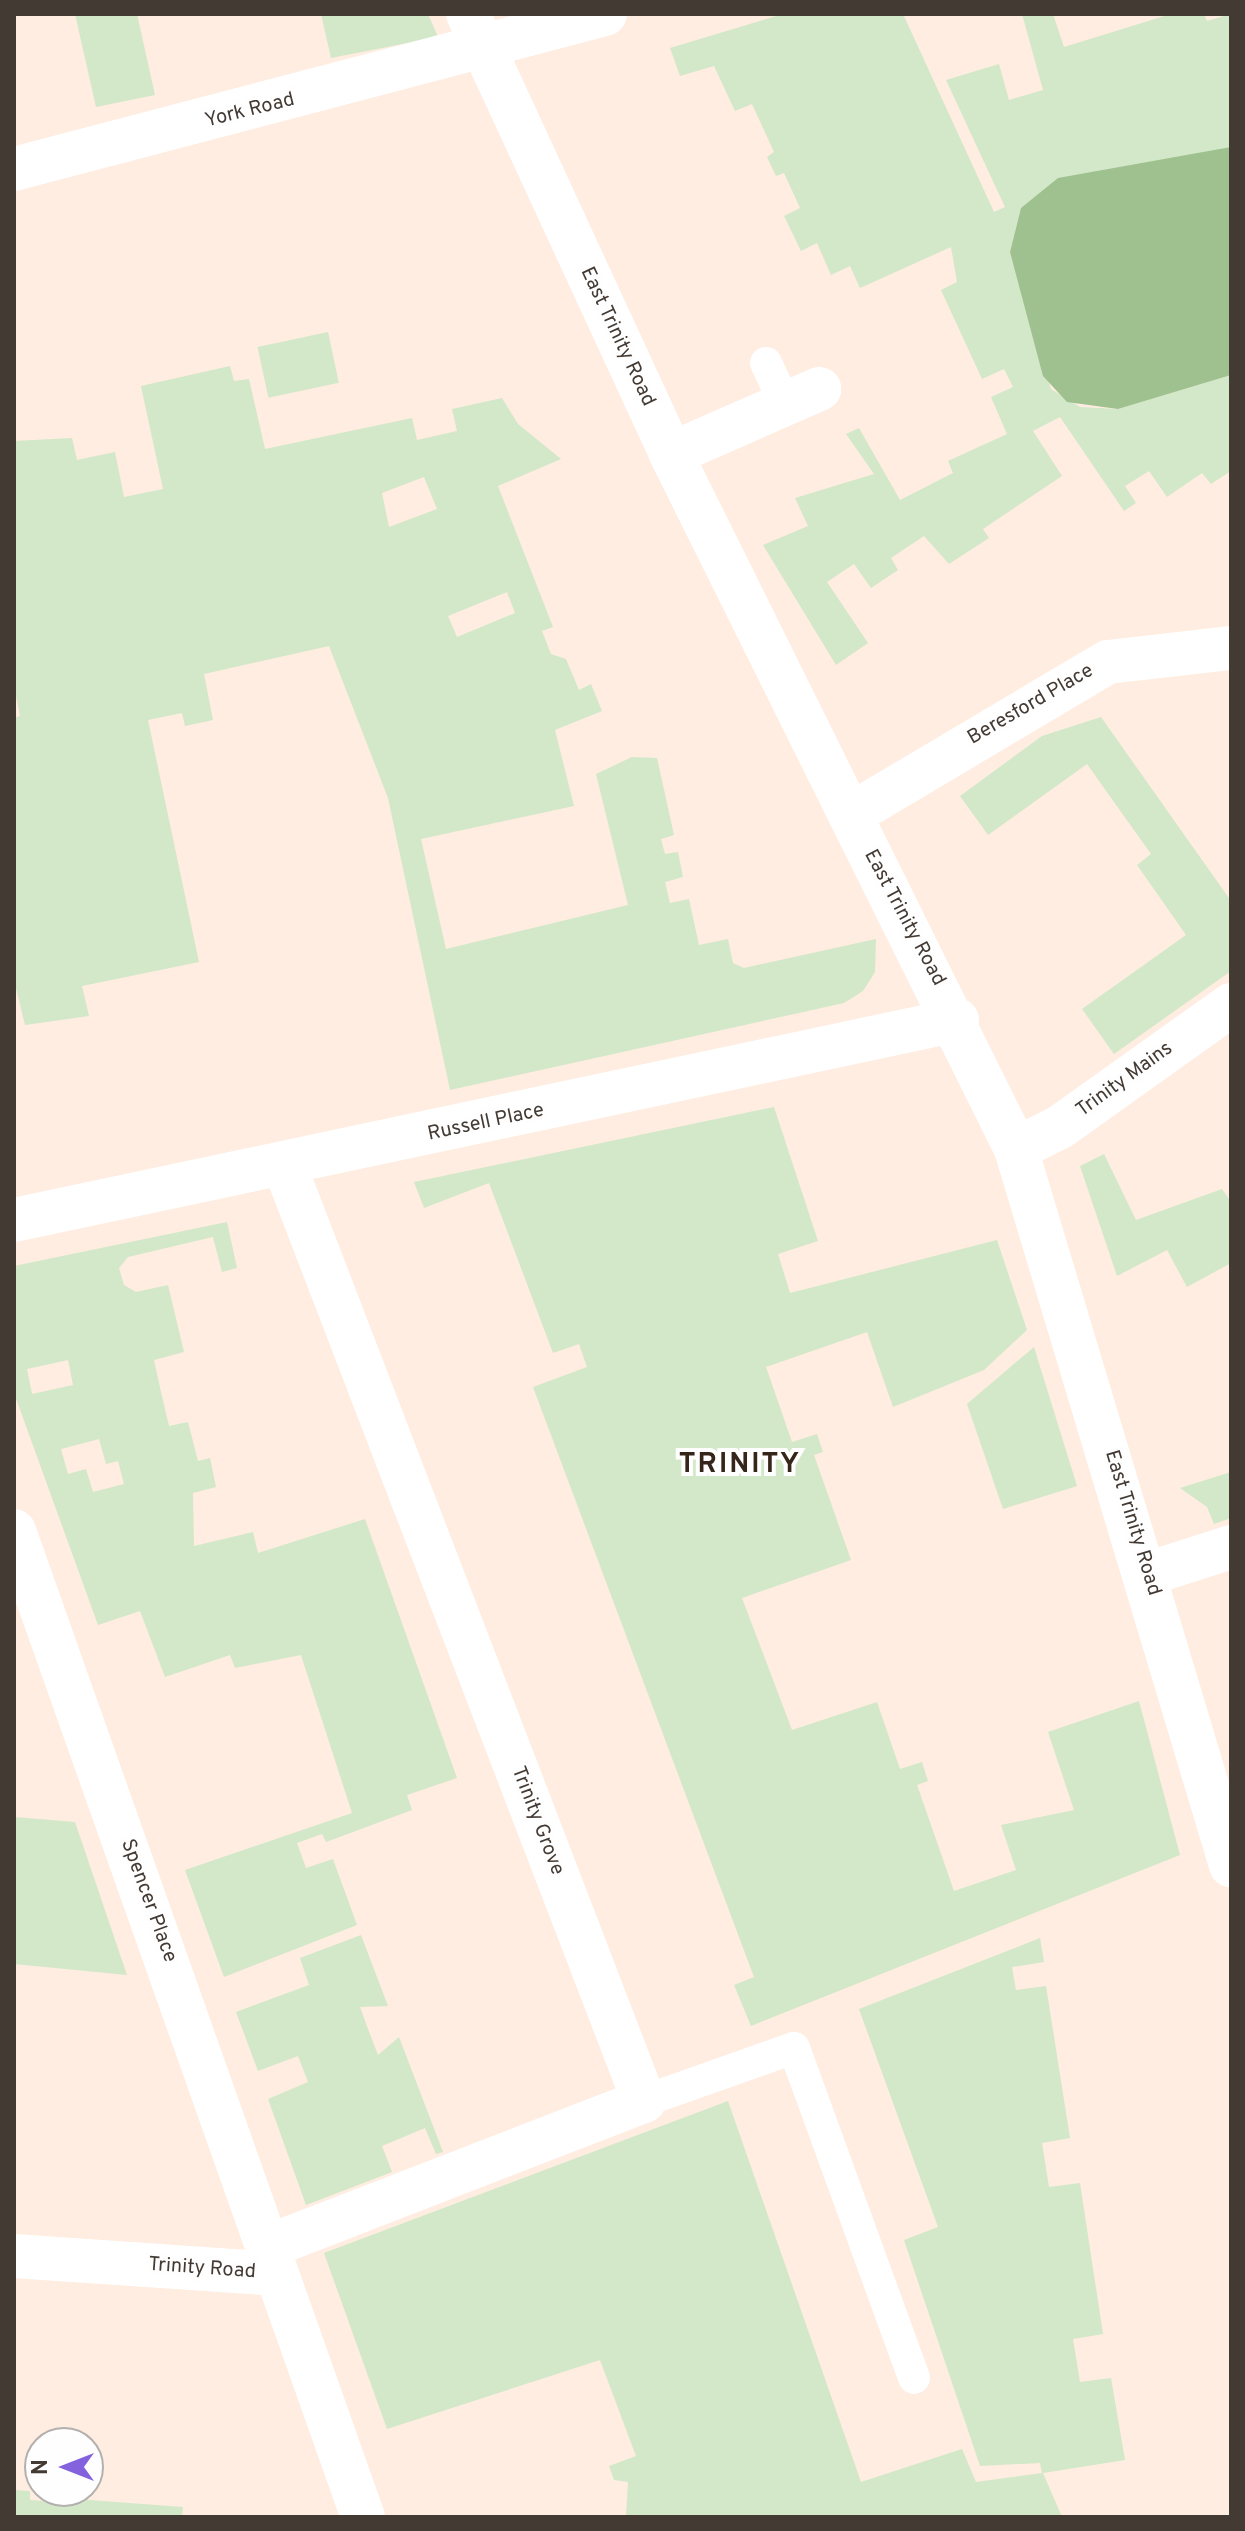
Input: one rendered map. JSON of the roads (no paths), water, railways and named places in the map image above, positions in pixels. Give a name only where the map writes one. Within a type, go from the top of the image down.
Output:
[{"type":"street","name":"York Road","points":[[14,169],[476,31],[605,14]]},
{"type":"street","name":"East Trinity Road","points":[[476,31],[671,454],[850,815],[957,1020],[1016,1149],[1147,1574],[1231,1865]]},
{"type":"street","points":[[671,454],[802,397]]},
{"type":"street","name":"Beresford Place","points":[[850,815],[1108,662],[1231,648]]},
{"type":"street","name":"Trinity Mains","points":[[1016,1149],[1060,1127],[1231,1005]]},
{"type":"street","name":"Russell Place","points":[[14,1220],[957,1020]]},
{"type":"street","name":"Trinity Grove","points":[[284,1164],[644,2101]]},
{"type":"street","name":"Spencer Place","points":[[14,1531],[271,2261]]},
{"type":"street","points":[[1147,1574],[1231,1547]]},
{"type":"street","points":[[271,2261],[644,2101]]},
{"type":"street","name":"Trinity Road","points":[[14,2256],[271,2261],[363,2517]]},
{"type":"lane","points":[[766,363],[802,397]]},
{"type":"lane","points":[[644,2101],[794,2048],[914,2378]]},
{"type":"district","name":"TRINITY","points":[[740,1465]]}]
